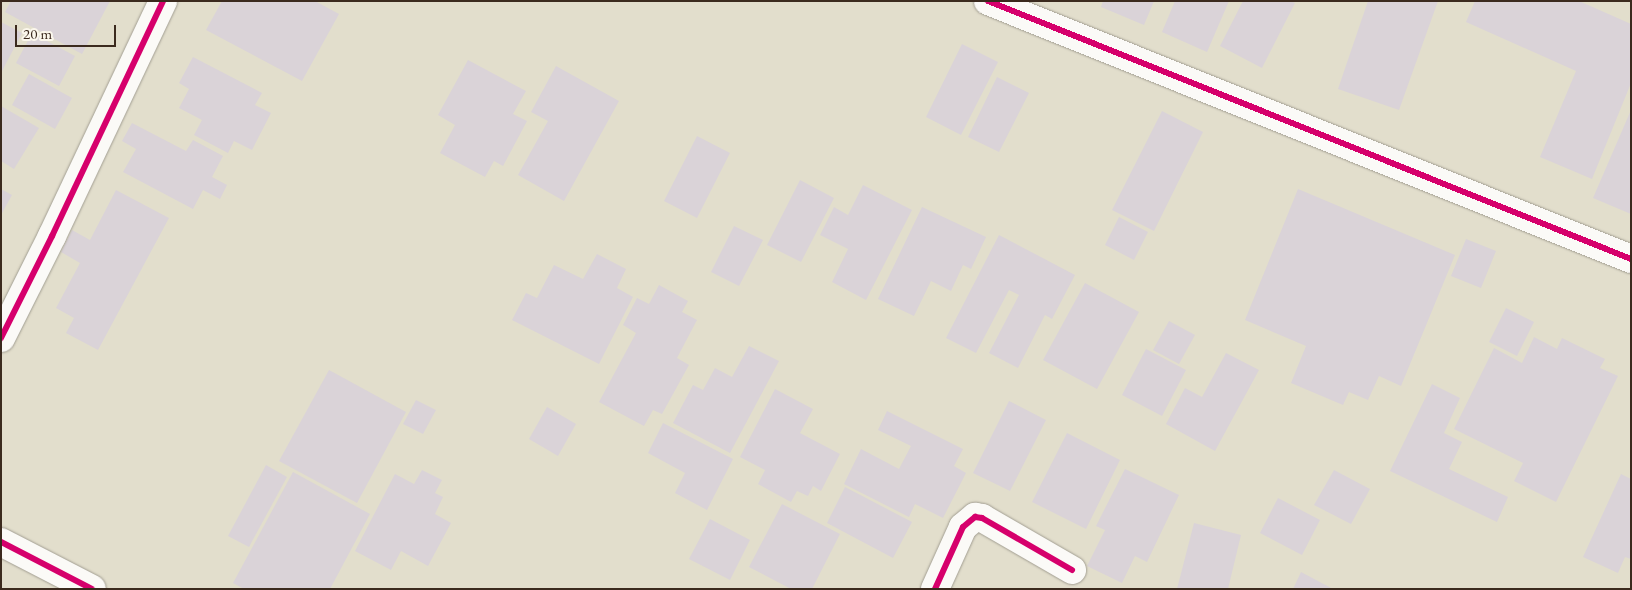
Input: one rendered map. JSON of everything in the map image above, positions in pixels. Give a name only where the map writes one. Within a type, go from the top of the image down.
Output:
[{"type":"street","points":[[1,338],[52,236],[163,1]]},
{"type":"street","points":[[988,1],[1631,259]]},
{"type":"street","points":[[935,589],[963,528],[975,517],[982,518],[1072,570]]},
{"type":"street","points":[[1,542],[92,589]]},
{"type":"building","points":[[11,1],[110,1],[82,54],[5,12]]},
{"type":"building","points":[[222,1],[315,1],[339,14],[302,81],[206,30]]},
{"type":"building","points":[[1103,1],[1154,1],[1144,25],[1101,7]]},
{"type":"building","points":[[1175,1],[1229,1],[1207,52],[1162,32]]},
{"type":"building","points":[[1243,1],[1290,1],[1295,3],[1262,68],[1220,46]]},
{"type":"building","points":[[1368,1],[1438,1],[1399,110],[1338,89]]},
{"type":"building","points":[[1475,1],[1579,1],[1631,24],[1631,83],[1592,179],[1540,157],[1576,71],[1466,22]]},
{"type":"building","points":[[1,22],[22,33],[1,73]]},
{"type":"building","points":[[32,33],[75,56],[59,86],[16,63]]},
{"type":"building","points":[[962,44],[998,62],[961,135],[926,117]]},
{"type":"building","points":[[193,57],[262,93],[255,105],[271,113],[252,150],[234,141],[228,153],[194,135],[202,120],[179,108],[189,89],[179,83]]},
{"type":"building","points":[[468,60],[526,91],[513,114],[527,121],[503,166],[494,161],[485,177],[440,153],[455,125],[438,115]]},
{"type":"building","points":[[556,66],[619,101],[564,201],[518,175],[548,121],[531,112]]},
{"type":"building","points":[[29,74],[72,98],[55,129],[12,105]]},
{"type":"building","points":[[997,77],[1029,93],[999,152],[968,137]]},
{"type":"building","points":[[1,106],[39,128],[14,169],[1,161]]},
{"type":"building","points":[[1631,110],[1631,214],[1593,198]]},
{"type":"building","points":[[1162,111],[1203,132],[1154,231],[1112,210]]},
{"type":"building","points":[[132,123],[186,151],[193,140],[223,156],[212,177],[227,185],[220,199],[203,190],[193,209],[123,172],[136,149],[122,141]]},
{"type":"building","points":[[697,136],[730,153],[697,218],[664,201]]},
{"type":"building","points":[[800,180],[834,198],[801,262],[767,245]]},
{"type":"building","points":[[863,185],[912,210],[866,300],[832,282],[848,249],[820,235],[834,207],[848,215]]},
{"type":"building","points":[[1,189],[12,195],[1,215]]},
{"type":"building","points":[[1298,189],[1455,255],[1401,386],[1379,376],[1368,400],[1349,392],[1343,405],[1291,383],[1306,346],[1245,320]]},
{"type":"building","points":[[116,190],[169,218],[98,350],[66,333],[74,318],[56,308],[80,263],[61,252],[72,230],[90,240]]},
{"type":"building","points":[[922,207],[986,237],[971,269],[963,265],[951,291],[931,281],[914,316],[878,299]]},
{"type":"building","points":[[1119,217],[1148,232],[1134,260],[1105,245]]},
{"type":"building","points":[[734,226],[763,240],[739,286],[711,272]]},
{"type":"building","points":[[999,235],[1075,275],[1052,319],[1045,315],[1018,368],[989,353],[1019,295],[1009,290],[976,353],[946,338]]},
{"type":"building","points":[[1466,239],[1496,251],[1481,288],[1451,276]]},
{"type":"building","points":[[597,254],[626,269],[617,288],[633,297],[599,364],[512,320],[526,293],[537,298],[554,265],[583,279]]},
{"type":"building","points":[[1085,283],[1139,312],[1097,389],[1043,360]]},
{"type":"building","points":[[659,285],[688,301],[682,312],[697,320],[677,358],[689,365],[662,414],[653,410],[644,426],[599,402],[636,333],[623,325],[637,298],[649,304]]},
{"type":"building","points":[[1506,308],[1534,322],[1517,356],[1489,342]]},
{"type":"building","points":[[1169,321],[1195,335],[1179,364],[1153,350]]},
{"type":"building","points":[[1534,337],[1557,349],[1562,338],[1605,359],[1600,368],[1618,376],[1556,502],[1514,481],[1523,463],[1454,429],[1494,348],[1522,363]]},
{"type":"building","points":[[749,346],[779,361],[730,453],[673,423],[693,385],[703,390],[715,368],[732,377]]},
{"type":"building","points":[[1146,349],[1186,370],[1162,416],[1122,395]]},
{"type":"building","points":[[1226,353],[1259,370],[1215,451],[1166,424],[1185,388],[1202,397]]},
{"type":"building","points":[[329,370],[406,412],[357,503],[279,461]]},
{"type":"building","points":[[1432,384],[1460,398],[1444,433],[1462,442],[1449,469],[1508,497],[1497,522],[1390,471]]},
{"type":"building","points":[[775,389],[813,409],[800,433],[840,454],[821,491],[813,486],[808,496],[797,491],[791,502],[758,484],[765,470],[740,457]]},
{"type":"building","points":[[416,400],[436,410],[423,434],[403,424]]},
{"type":"building","points":[[1009,401],[1046,420],[1010,491],[973,473]]},
{"type":"building","points":[[547,407],[576,424],[558,456],[529,439]]},
{"type":"building","points":[[887,411],[963,449],[954,466],[966,473],[943,518],[915,504],[909,517],[844,484],[861,449],[899,469],[911,446],[878,430]]},
{"type":"building","points":[[663,423],[733,459],[707,510],[675,493],[685,473],[648,453]]},
{"type":"building","points":[[1067,433],[1120,460],[1086,529],[1032,502]]},
{"type":"building","points":[[266,465],[287,477],[249,547],[228,536]]},
{"type":"building","points":[[1125,469],[1179,495],[1147,562],[1135,556],[1122,583],[1087,566],[1105,530],[1096,526]]},
{"type":"building","points":[[422,470],[442,480],[435,493],[443,497],[435,514],[451,523],[428,566],[401,551],[391,570],[355,551],[395,474],[414,484]]},
{"type":"building","points":[[1334,470],[1370,489],[1351,524],[1314,505]]},
{"type":"building","points":[[293,472],[370,514],[330,589],[244,589],[233,583]]},
{"type":"building","points":[[1621,474],[1631,479],[1631,559],[1625,557],[1618,573],[1583,557]]},
{"type":"building","points":[[845,487],[912,522],[893,558],[827,523]]},
{"type":"building","points":[[1278,498],[1320,520],[1302,555],[1260,533]]},
{"type":"building","points":[[782,504],[840,534],[812,589],[791,589],[749,567]]},
{"type":"building","points":[[710,519],[750,540],[730,580],[689,559]]},
{"type":"building","points":[[1194,523],[1241,535],[1228,589],[1177,589]]},
{"type":"building","points":[[1301,572],[1333,589],[1293,589]]},
{"type":"cycle path","points":[[1,338],[52,236],[163,1]]},
{"type":"cycle path","points":[[988,1],[1631,259]]},
{"type":"cycle path","points":[[935,589],[963,527],[975,517],[982,518],[1072,570]]},
{"type":"cycle path","points":[[1,542],[92,589]]}]
